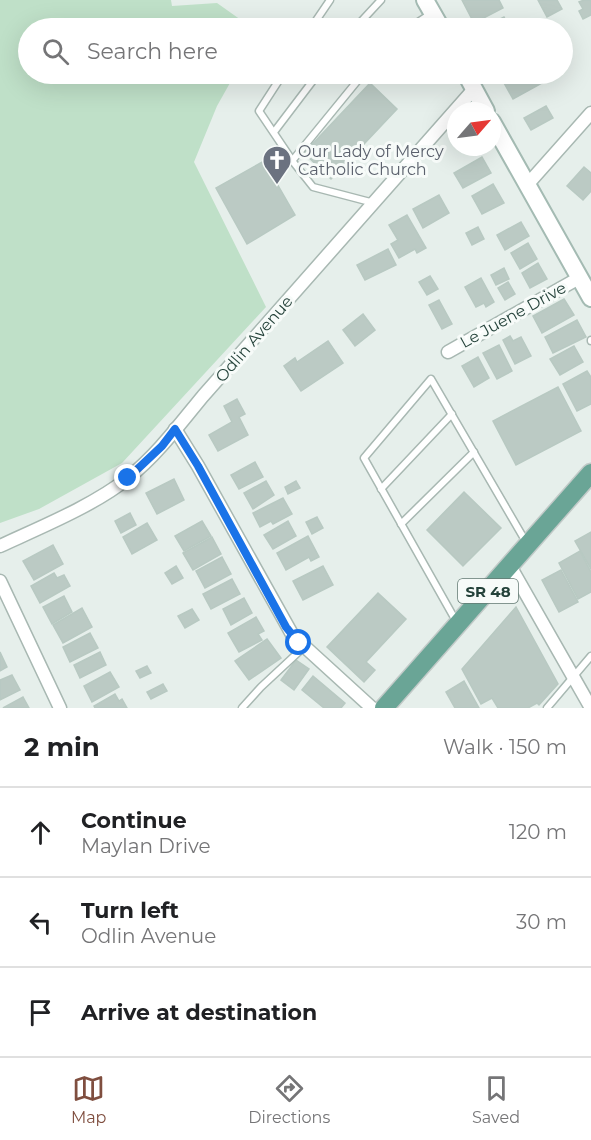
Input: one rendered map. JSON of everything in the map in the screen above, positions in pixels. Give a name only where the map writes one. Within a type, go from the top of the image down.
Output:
[{"type":"main road","points":[[471,84],[481,102]]},
{"type":"main road","points":[[501,138],[587,287]]},
{"type":"main road","name":"SR 48","points":[[384,708],[591,473]]},
{"type":"street","name":"Odlin Avenue","points":[[0,546],[116,487],[162,446],[474,89]]},
{"type":"street","points":[[527,185],[591,113]]},
{"type":"street","name":"Le Juene Drive","points":[[448,352],[587,287]]},
{"type":"street","points":[[175,429],[198,466],[286,627],[303,647],[372,708]]},
{"type":"street","points":[[510,566],[591,708]]},
{"type":"street","points":[[0,581],[60,708]]},
{"type":"lane","points":[[318,18],[330,0]]},
{"type":"lane","points":[[364,18],[381,0]]},
{"type":"lane","points":[[419,18],[429,7]]},
{"type":"lane","points":[[277,84],[259,111],[292,161],[313,187],[374,203]]},
{"type":"lane","points":[[274,132],[310,84]]},
{"type":"lane","points":[[292,161],[355,84]]},
{"type":"lane","points":[[458,624],[364,458],[431,379],[528,545]]},
{"type":"lane","points":[[381,489],[452,414]]},
{"type":"lane","points":[[401,524],[474,452]]},
{"type":"lane","points":[[243,708],[261,687],[303,647]]},
{"type":"lane","points":[[547,708],[591,656]]},
{"type":"green space","points":[[0,0],[171,0],[172,6],[217,3],[238,18],[18,18],[18,84],[229,84],[217,106],[194,162],[266,307],[122,463],[39,509],[0,523]]},
{"type":"building","points":[[462,0],[499,0],[503,8],[484,18],[471,18]]},
{"type":"building","points":[[538,0],[557,0],[562,9],[547,17]]},
{"type":"building","points":[[591,0],[591,15],[583,19],[579,11],[583,9],[579,2]]},
{"type":"building","points":[[369,84],[397,109],[331,179],[304,153]]},
{"type":"building","points":[[505,84],[540,84],[513,99]]},
{"type":"building","points":[[546,106],[553,118],[531,130],[524,118]]},
{"type":"building","points":[[482,157],[491,173],[463,188],[454,173]]},
{"type":"building","points":[[264,161],[295,215],[247,244],[216,188]]},
{"type":"building","points":[[584,167],[591,173],[591,191],[583,200],[567,186]]},
{"type":"building","points":[[493,184],[504,203],[482,214],[472,196]]},
{"type":"building","points":[[439,195],[449,213],[423,228],[413,209]]},
{"type":"building","points":[[407,215],[426,248],[417,253],[415,249],[399,258],[391,244],[398,240],[389,225]]},
{"type":"building","points":[[521,222],[529,236],[505,250],[497,235]]},
{"type":"building","points":[[478,227],[484,239],[472,245],[466,233]]},
{"type":"building","points":[[528,243],[537,259],[520,269],[511,253]]},
{"type":"building","points":[[388,249],[396,265],[365,280],[357,265]]},
{"type":"building","points":[[538,263],[547,279],[530,288],[522,273]]},
{"type":"building","points":[[504,268],[509,279],[496,285],[491,275]]},
{"type":"building","points":[[430,276],[438,289],[427,295],[419,282]]},
{"type":"building","points":[[481,278],[494,302],[486,307],[484,303],[476,307],[465,287]]},
{"type":"building","points":[[508,282],[515,294],[505,300],[498,288]]},
{"type":"building","points":[[564,299],[574,315],[542,333],[533,316]]},
{"type":"building","points":[[439,300],[452,324],[442,329],[429,305]]},
{"type":"building","points":[[363,314],[375,330],[355,346],[343,330]]},
{"type":"building","points":[[577,320],[586,337],[553,353],[545,337]]},
{"type":"building","points":[[510,336],[513,341],[521,337],[531,356],[515,364],[503,340]]},
{"type":"building","points":[[328,341],[343,363],[301,391],[284,366],[295,358],[297,362]]},
{"type":"building","points":[[499,345],[512,371],[497,379],[483,353]]},
{"type":"building","points":[[574,346],[583,362],[560,375],[550,359]]},
{"type":"building","points":[[478,357],[489,378],[474,387],[462,366]]},
{"type":"building","points":[[587,371],[591,377],[591,404],[577,411],[563,384]]},
{"type":"building","points":[[558,387],[581,431],[516,465],[493,421]]},
{"type":"building","points":[[237,399],[245,414],[239,417],[248,435],[218,451],[209,435],[232,422],[224,406]]},
{"type":"building","points":[[255,462],[263,477],[239,489],[231,475]]},
{"type":"building","points":[[174,479],[184,500],[157,514],[146,493]]},
{"type":"building","points":[[266,481],[274,495],[253,509],[244,493]]},
{"type":"building","points":[[296,481],[300,488],[288,494],[285,487]]},
{"type":"building","points":[[464,492],[501,528],[463,566],[427,530]]},
{"type":"building","points":[[283,498],[292,514],[273,524],[271,521],[260,527],[253,513]]},
{"type":"building","points":[[130,513],[136,525],[121,533],[115,521]]},
{"type":"building","points":[[317,517],[323,528],[312,534],[306,522]]},
{"type":"building","points":[[202,521],[211,536],[184,551],[175,536]]},
{"type":"building","points":[[288,521],[296,536],[273,549],[264,535]]},
{"type":"building","points":[[147,523],[157,540],[132,554],[123,537]]},
{"type":"building","points":[[591,532],[591,569],[575,541]]},
{"type":"building","points":[[308,536],[319,557],[311,561],[309,557],[286,570],[277,553]]},
{"type":"building","points":[[212,537],[221,554],[193,570],[183,553]]},
{"type":"building","points":[[53,545],[63,564],[34,580],[23,561]]},
{"type":"building","points":[[580,551],[591,572],[591,592],[578,599],[559,563]]},
{"type":"building","points":[[222,557],[231,574],[205,588],[196,571]]},
{"type":"building","points":[[176,566],[183,578],[172,584],[165,573]]},
{"type":"building","points":[[323,566],[333,585],[303,600],[293,581]]},
{"type":"building","points":[[561,570],[578,602],[559,612],[542,580]]},
{"type":"building","points":[[54,573],[57,578],[64,575],[70,586],[40,603],[31,586]]},
{"type":"building","points":[[232,579],[240,594],[211,609],[203,594]]},
{"type":"building","points":[[378,593],[406,619],[366,662],[375,670],[364,682],[327,647]]},
{"type":"building","points":[[64,596],[72,612],[52,624],[43,607]]},
{"type":"building","points":[[244,598],[252,613],[231,625],[223,609]]},
{"type":"building","points":[[516,607],[558,684],[539,705],[537,703],[528,708],[498,708],[492,698],[481,704],[462,669]]},
{"type":"building","points":[[82,608],[92,627],[63,643],[53,625]]},
{"type":"building","points":[[192,609],[199,620],[185,628],[178,616]]},
{"type":"building","points":[[256,617],[264,631],[258,634],[262,640],[239,652],[228,633]]},
{"type":"building","points":[[90,633],[98,648],[70,662],[63,647]]},
{"type":"building","points":[[267,639],[281,658],[249,680],[235,661]]},
{"type":"building","points":[[0,652],[7,667],[0,671]]},
{"type":"building","points":[[100,652],[106,665],[80,678],[74,665]]},
{"type":"building","points":[[296,660],[309,669],[294,690],[281,680]]},
{"type":"building","points":[[147,666],[151,673],[140,678],[136,671]]},
{"type":"building","points":[[110,672],[119,687],[92,702],[84,686]]},
{"type":"building","points":[[12,675],[20,690],[0,700],[0,680]]},
{"type":"building","points":[[313,676],[345,703],[341,708],[324,708],[302,690]]},
{"type":"building","points":[[464,681],[479,708],[455,708],[446,692]]},
{"type":"building","points":[[163,684],[167,691],[151,699],[147,692]]},
{"type":"building","points":[[115,694],[119,701],[122,699],[127,708],[95,708],[94,706]]},
{"type":"building","points":[[23,697],[29,708],[3,708]]},
{"type":"place","name":"Our Lady of Mercy Catholic Church","points":[[277,186]]},
{"type":"route","points":[[128,478],[162,446],[175,429],[198,466],[286,627],[299,643]]}]
